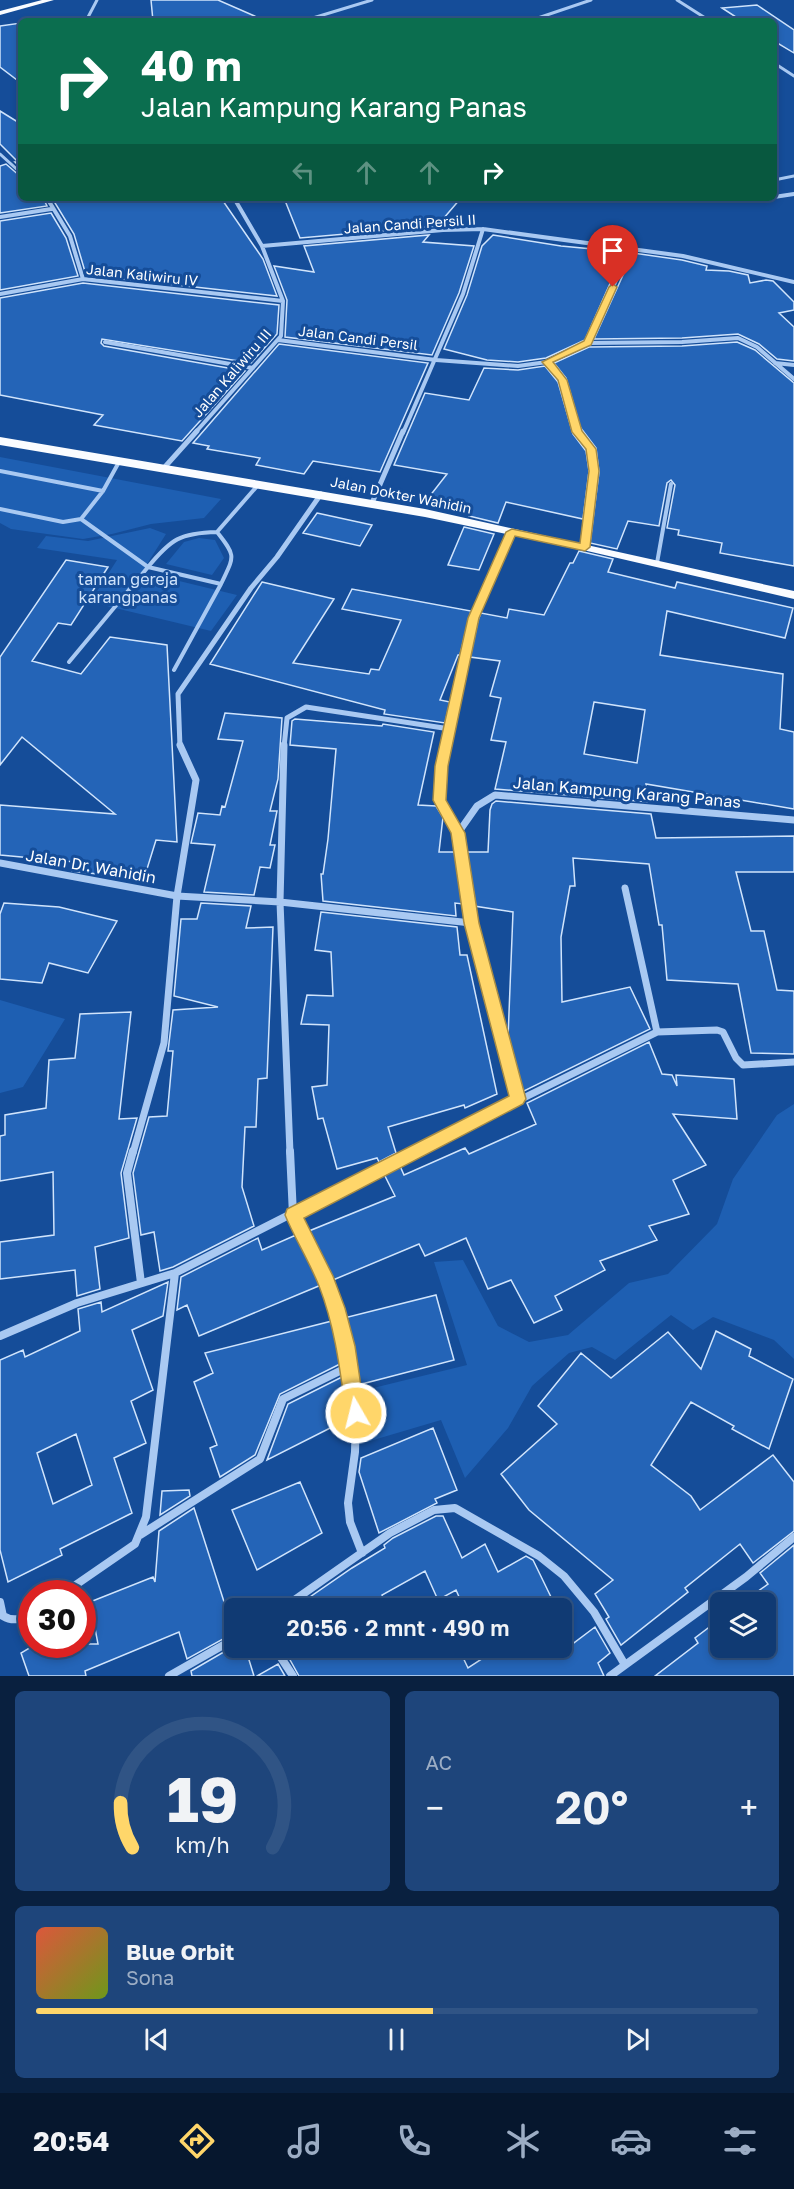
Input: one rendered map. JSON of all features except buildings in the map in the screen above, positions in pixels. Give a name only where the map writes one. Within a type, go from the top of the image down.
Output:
[{"type":"highway","points":[[0,13],[32,2],[50,0]]},
{"type":"highway","name":"Jalan Dokter Wahidin","points":[[0,441],[372,503],[585,547],[794,595]]},
{"type":"street","points":[[88,18],[97,0]]},
{"type":"street","points":[[313,18],[372,0]]},
{"type":"street","points":[[538,18],[591,0]]},
{"type":"street","points":[[677,0],[705,18]]},
{"type":"street","points":[[777,65],[794,76]]},
{"type":"street","points":[[0,154],[18,170]]},
{"type":"street","points":[[777,179],[794,176]]},
{"type":"street","points":[[777,197],[794,194]]},
{"type":"street","points":[[50,201],[51,208],[63,222],[78,255],[83,279]]},
{"type":"street","name":"Jalan Kaliwiru III","points":[[163,469],[278,340],[281,332],[283,301],[262,246],[236,201]]},
{"type":"street","points":[[0,217],[51,208]]},
{"type":"street","name":"Jalan Candi Persil II","points":[[262,246],[443,230],[483,229],[692,258],[794,282]]},
{"type":"street","name":"Jalan Candi Persil","points":[[372,503],[463,294],[483,229]]},
{"type":"street","points":[[588,343],[630,249]]},
{"type":"street","name":"Jalan Kaliwiru IV","points":[[0,294],[83,279],[283,301]]},
{"type":"street","name":"Jalan Candi Persil","points":[[278,340],[436,360],[518,366],[547,362],[588,343],[681,342],[738,338],[757,347],[794,379]]},
{"type":"street","points":[[105,342],[253,368]]},
{"type":"street","points":[[547,362],[562,380],[577,432],[591,449],[594,471],[585,547]]},
{"type":"street","points":[[775,363],[794,365]]},
{"type":"street","points":[[141,1283],[127,1173],[164,1043],[177,896],[196,780],[180,746],[178,694],[251,588],[277,557],[321,494]]},
{"type":"street","points":[[512,532],[473,618],[442,766],[439,800],[458,833],[471,923],[518,1099]]},
{"type":"street","points":[[362,1553],[350,1522],[348,1503],[355,1452],[356,1413],[344,1336],[327,1282],[293,1215],[280,902],[287,717],[306,706],[450,729]]},
{"type":"street","name":"Jalan Kampung Karang Panas","points":[[458,833],[477,806],[495,795],[794,820]]},
{"type":"street","name":"Jalan Dr. Wahidin","points":[[0,863],[177,896]]},
{"type":"street","points":[[625,888],[657,1032]]},
{"type":"street","points":[[177,896],[280,902],[471,923]]},
{"type":"street","points":[[0,1336],[77,1303],[174,1273],[293,1215],[518,1099],[657,1032],[717,1030],[727,1036],[736,1058],[743,1065],[794,1062]]},
{"type":"street","points":[[84,1580],[135,1544],[146,1517],[174,1273]]},
{"type":"street","points":[[140,1535],[260,1459],[283,1399],[350,1366]]},
{"type":"street","points":[[297,1598],[377,1541],[432,1511],[457,1508],[524,1546],[568,1579],[576,1587],[606,1632],[625,1665]]},
{"type":"street","points":[[610,1676],[746,1577],[794,1537]]},
{"type":"street","points":[[0,1602],[1,1617],[18,1620]]},
{"type":"street","points":[[169,1676],[224,1645]]},
{"type":"street","points":[[281,1658],[293,1676]]},
{"type":"lane","points":[[0,509],[63,522],[81,519],[103,491],[119,462]]},
{"type":"lane","points":[[0,471],[103,491]]},
{"type":"lane","points":[[218,532],[260,483]]},
{"type":"lane","points":[[657,563],[671,484]]},
{"type":"lane","points":[[81,519],[148,567],[221,584]]},
{"type":"lane","points":[[69,662],[172,539],[193,532],[218,532],[229,543],[232,560],[174,670]]},
{"type":"green space","points":[[0,457],[221,499],[204,518],[151,524],[83,539],[11,529],[0,523]]},
{"type":"green space","name":"taman gereja karangpanas","points":[[150,528],[166,534],[142,572],[237,595],[211,631],[90,602],[117,560],[37,548],[46,536],[88,541]]},
{"type":"green space","points":[[199,538],[215,540],[224,558],[212,575],[166,564],[184,542]]},
{"type":"green space","points":[[0,1000],[65,1019],[23,1087],[0,1093]]},
{"type":"green space","points":[[794,1104],[794,1359],[774,1340],[713,1317],[693,1330],[671,1315],[615,1360],[592,1347],[569,1353],[532,1386],[508,1428],[465,1478],[441,1420],[370,1441],[365,1390],[467,1365],[434,1262],[463,1260],[498,1326],[529,1342],[568,1335],[629,1283],[668,1274],[717,1224],[733,1179],[777,1115]]},
{"type":"route","points":[[356,1413],[350,1366],[336,1308],[327,1282],[293,1215],[518,1099],[471,923],[458,833],[439,800],[442,766],[473,618],[512,532],[585,547],[594,471],[591,449],[577,432],[560,376],[547,362],[588,343],[613,287]]}]
